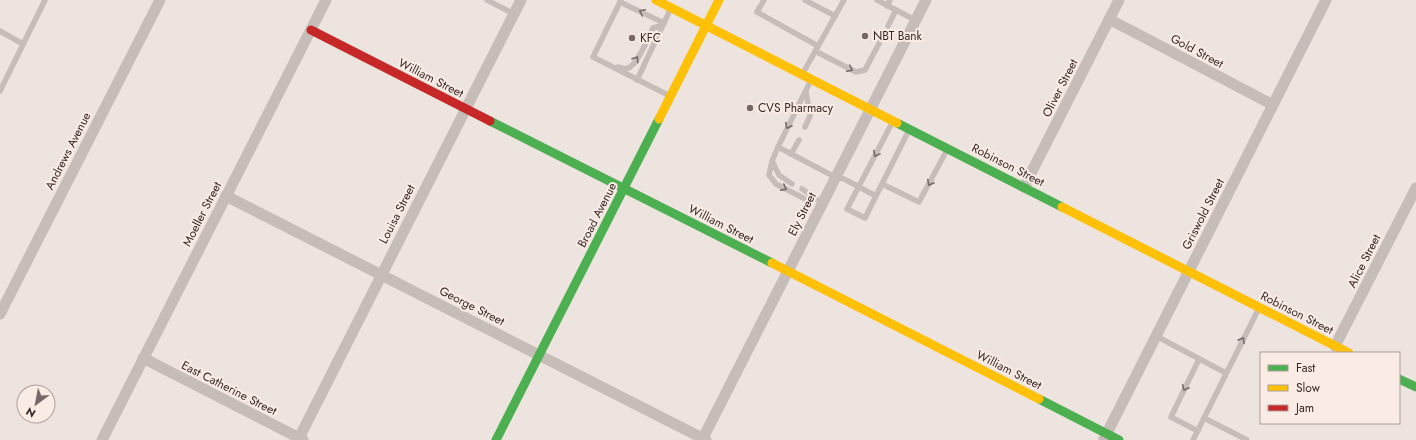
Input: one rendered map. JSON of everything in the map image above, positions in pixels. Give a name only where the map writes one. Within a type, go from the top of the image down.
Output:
[{"type":"street","name":"Andrews Avenue","points":[[0,314],[160,0]]},
{"type":"street","name":"Moeller Street","points":[[102,440],[326,0]]},
{"type":"street","name":"Louisa Street","points":[[300,439],[465,108],[521,0]]},
{"type":"street","name":"Robinson Street","points":[[656,0],[1347,352]]},
{"type":"street","name":"Broad Avenue","points":[[496,440],[719,0]]},
{"type":"street","name":"Ely Street","points":[[703,439],[788,271],[819,200],[835,177],[926,0]]},
{"type":"street","name":"Oliver Street","points":[[1024,187],[1118,0]]},
{"type":"street","name":"Griswold Street","points":[[1105,437],[1326,0]]},
{"type":"street","name":"Gold Street","points":[[1109,19],[1273,105]]},
{"type":"street","name":"William Street","points":[[311,30],[788,271],[1105,437],[1119,440]]},
{"type":"street","name":"Alice Street","points":[[1335,346],[1416,188]]},
{"type":"street","name":"George Street","points":[[226,196],[703,439]]},
{"type":"street","name":"East Catherine Street","points":[[143,358],[300,439]]},
{"type":"street","points":[[1400,379],[1416,387]]},
{"type":"lane","points":[[0,91],[45,0]]},
{"type":"lane","points":[[764,0],[757,12],[856,72],[865,70],[882,38]]},
{"type":"lane","points":[[805,0],[835,16]]},
{"type":"lane","points":[[802,74],[844,0]]},
{"type":"lane","points":[[877,0],[889,3],[896,10],[915,20]]},
{"type":"lane","points":[[491,1],[514,14]]},
{"type":"lane","points":[[664,24],[621,1],[593,57],[670,96]]},
{"type":"lane","points":[[637,80],[671,8]]},
{"type":"lane","points":[[888,26],[896,10]]},
{"type":"lane","points":[[602,62],[623,69],[630,68],[637,60],[653,28],[664,24]]},
{"type":"lane","points":[[0,32],[23,44]]},
{"type":"lane","points":[[812,79],[778,147],[772,161],[769,175],[776,184],[805,199],[819,200]]},
{"type":"lane","points":[[805,127],[810,116],[806,92]]},
{"type":"lane","points":[[893,121],[847,209],[865,218],[910,129]]},
{"type":"lane","points":[[791,154],[799,140]]},
{"type":"lane","points":[[778,147],[835,177],[844,179],[876,196]]},
{"type":"lane","points":[[882,184],[919,202],[948,148]]},
{"type":"lane","points":[[772,161],[779,175],[792,184]]},
{"type":"lane","points":[[802,189],[819,200]]},
{"type":"lane","points":[[1193,440],[1259,307]]},
{"type":"lane","points":[[1156,336],[1226,373]]},
{"type":"lane","points":[[1198,431],[1171,418],[1199,359]]},
{"type":"lane","points":[[1204,418],[1247,440]]},
{"type":"traffic: fast","points":[[496,440],[659,119]]},
{"type":"traffic: fast","points":[[490,121],[772,263]]},
{"type":"traffic: fast","points":[[897,123],[1062,207]]},
{"type":"traffic: fast","points":[[1400,379],[1416,387]]},
{"type":"traffic: fast","points":[[1039,399],[1119,440]]},
{"type":"traffic: slow","points":[[656,0],[897,123]]},
{"type":"traffic: slow","points":[[659,119],[719,0]]},
{"type":"traffic: slow","points":[[1062,207],[1347,352]]},
{"type":"traffic: slow","points":[[772,263],[1039,399]]},
{"type":"traffic: jam","points":[[311,30],[490,121]]},
{"type":"place","name":"NBT Bank","points":[[865,36]]},
{"type":"place","name":"KFC","points":[[632,38]]},
{"type":"place","name":"CVS Pharmacy","points":[[750,108]]}]
